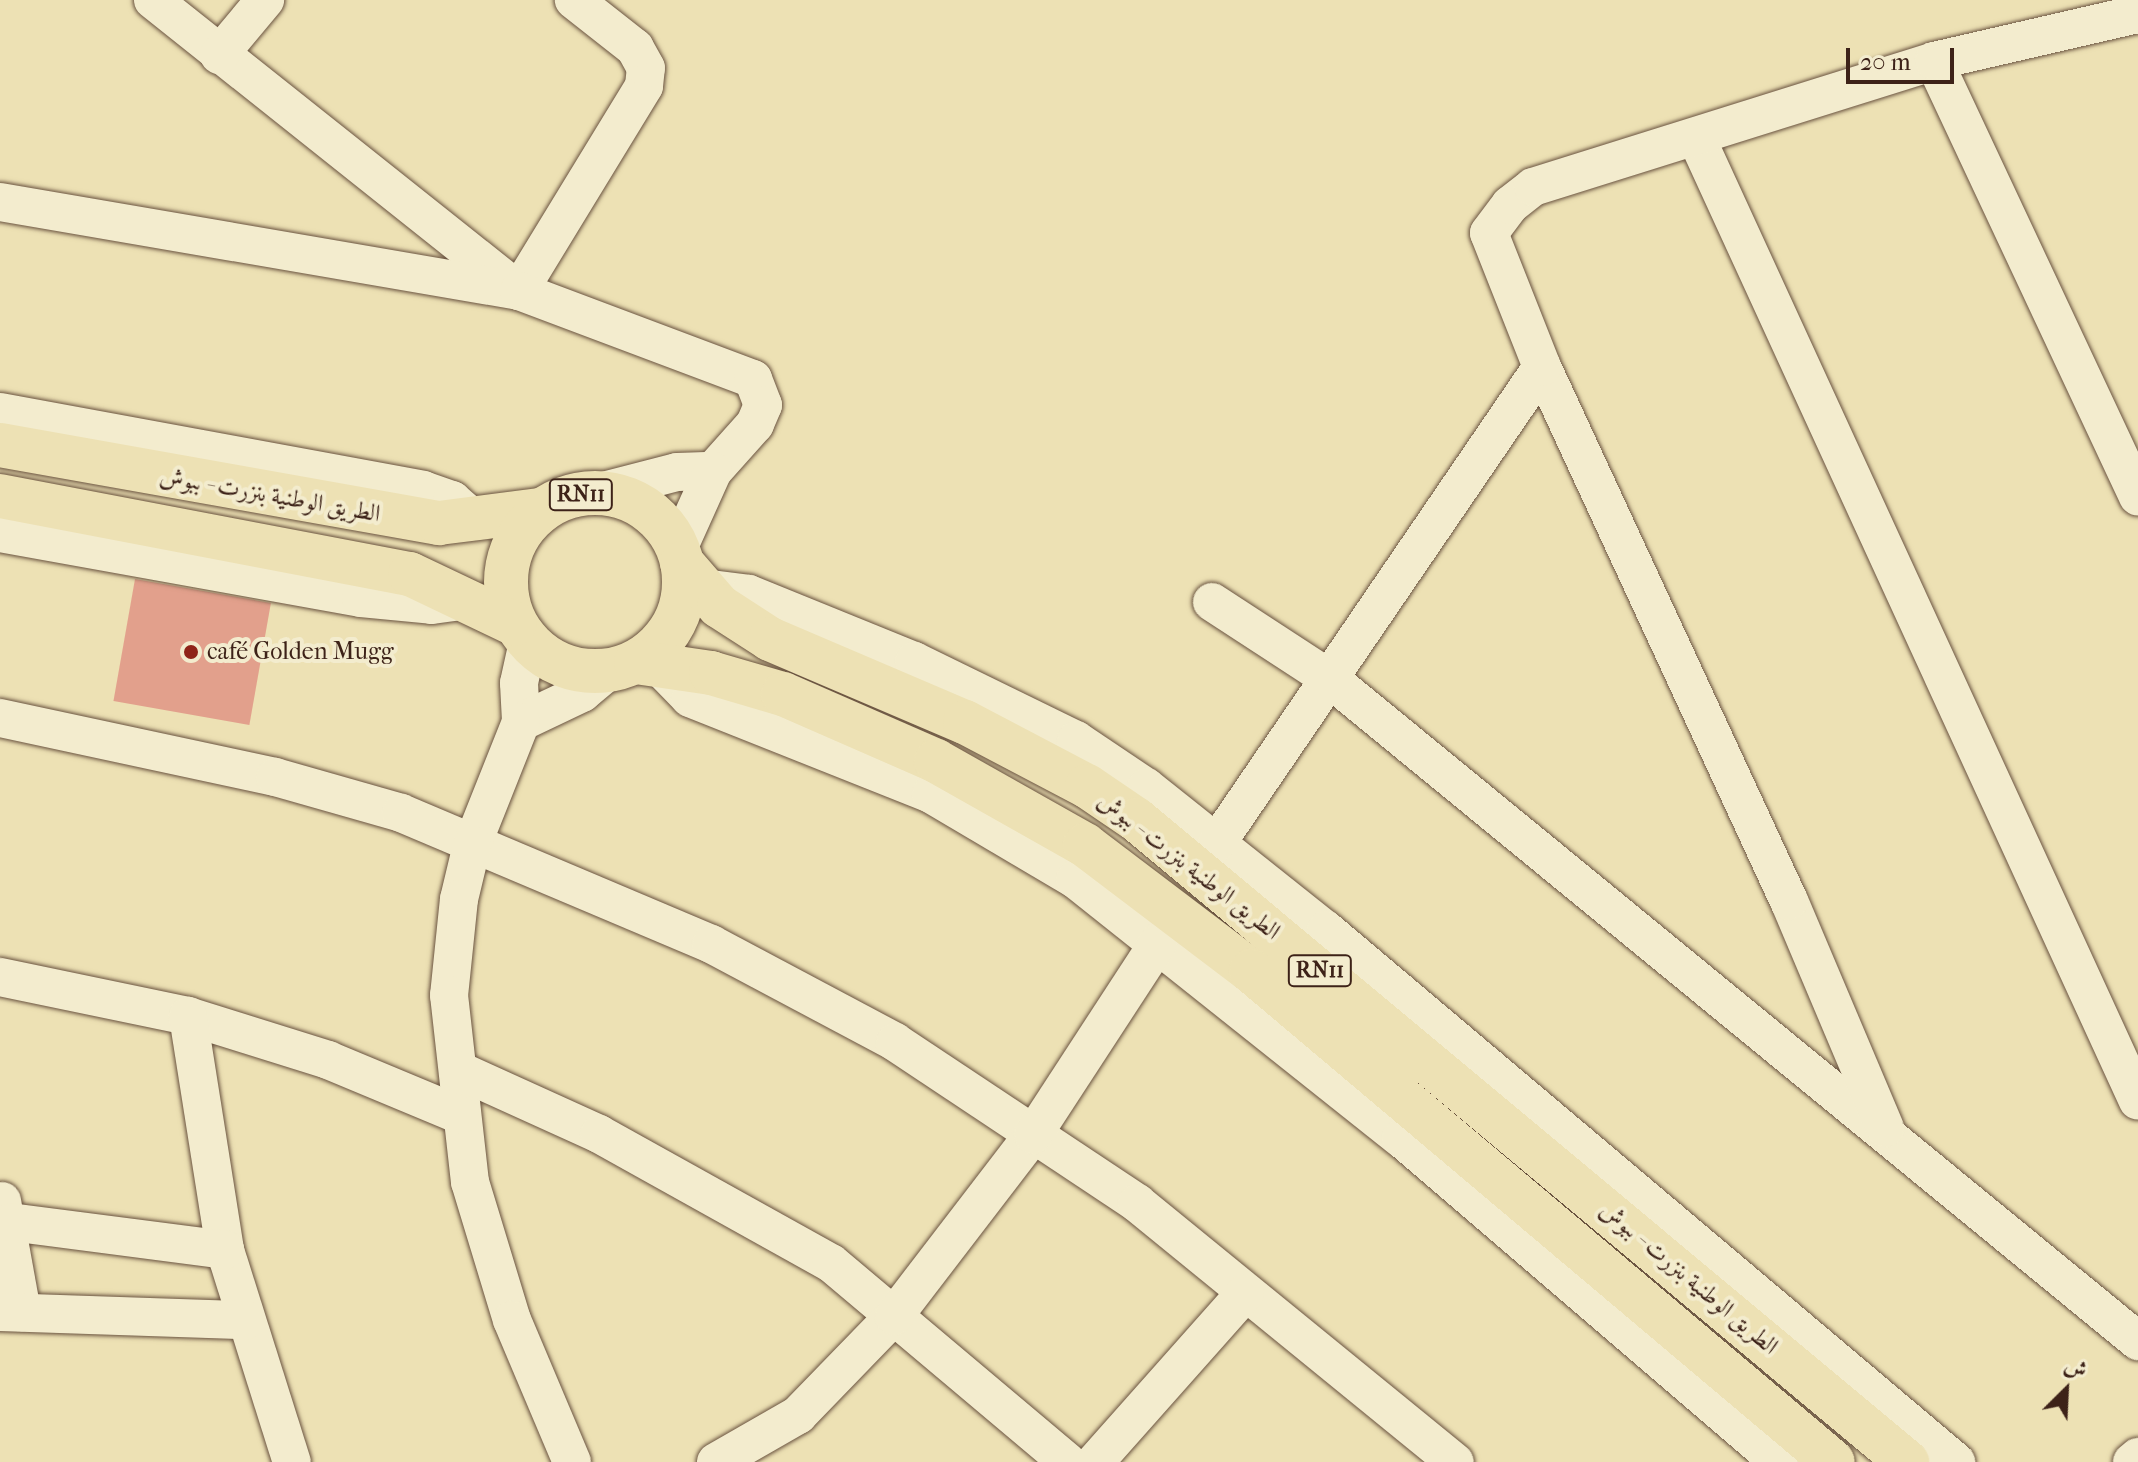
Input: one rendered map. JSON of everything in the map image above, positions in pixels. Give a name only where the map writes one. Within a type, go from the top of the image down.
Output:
[{"type":"main road","name":"الطريق الوطنية بنزرت - ببوش","points":[[0,445],[391,517],[476,521],[541,510]]},
{"type":"main road","name":"RN11","points":[[635,667],[551,661],[522,633],[505,575],[523,528],[541,510],[596,493],[645,509],[688,567]]},
{"type":"main road","name":"الطريق الوطنية بنزرت - ببوش","points":[[0,496],[365,563],[469,600],[522,633]]},
{"type":"main road","name":"الطريق الوطنية بنزرت - ببوش","points":[[688,567],[770,639],[965,722],[1087,786],[1137,820],[1907,1462]]},
{"type":"main road","points":[[635,667],[676,620],[688,567]]},
{"type":"main road","name":"الطريق الوطنية بنزرت - ببوش","points":[[635,667],[741,681],[843,719],[1010,800],[1148,888],[1833,1462]]},
{"type":"street","points":[[153,0],[519,291]]},
{"type":"street","points":[[219,55],[265,0]]},
{"type":"street","points":[[519,291],[644,86],[646,68],[635,48],[574,0]]},
{"type":"street","points":[[1885,1128],[1789,901],[1542,367],[1489,233],[1496,220],[1533,187],[1934,61],[2138,14]]},
{"type":"street","points":[[1934,61],[2138,497]]},
{"type":"street","points":[[1696,137],[2138,1101]]},
{"type":"street","points":[[0,202],[519,291],[753,379],[763,405],[755,424],[713,471],[688,567],[999,701],[1076,740],[1217,843],[1956,1462]]},
{"type":"street","points":[[1217,843],[1542,367]]},
{"type":"street","points":[[0,412],[423,490],[452,500],[476,521]]},
{"type":"street","points":[[596,493],[677,472],[713,471]]},
{"type":"street","points":[[0,533],[361,598],[432,605],[469,600]]},
{"type":"street","points":[[1212,602],[1330,679],[1885,1128],[2138,1341]]},
{"type":"street","points":[[522,633],[519,683],[521,722],[472,845],[450,966],[460,1115],[487,1250],[572,1462]]},
{"type":"street","points":[[521,722],[635,667],[690,698],[800,737],[981,822],[1075,879],[1159,942],[1401,1138],[1779,1462]]},
{"type":"street","points":[[0,718],[275,777],[401,813],[711,944],[895,1042],[1137,1203],[1455,1462]]},
{"type":"street","points":[[716,1462],[798,1415],[894,1316],[1033,1135],[1159,942]]},
{"type":"street","points":[[0,977],[188,1016],[328,1060],[460,1115]]},
{"type":"street","points":[[188,1016],[225,1250],[292,1462]]},
{"type":"street","points":[[458,1070],[599,1134],[764,1222],[831,1263],[1067,1462]]},
{"type":"street","points":[[225,1250],[5,1210],[11,1312],[246,1320]]},
{"type":"street","points":[[1095,1462],[1245,1293]]},
{"type":"street","points":[[2132,1462],[2138,1457]]},
{"type":"building","name":"café Golden Mugg","points":[[135,579],[271,603],[249,725],[113,701]]},
{"type":"place","name":"café Golden Mugg","points":[[191,652]]}]
